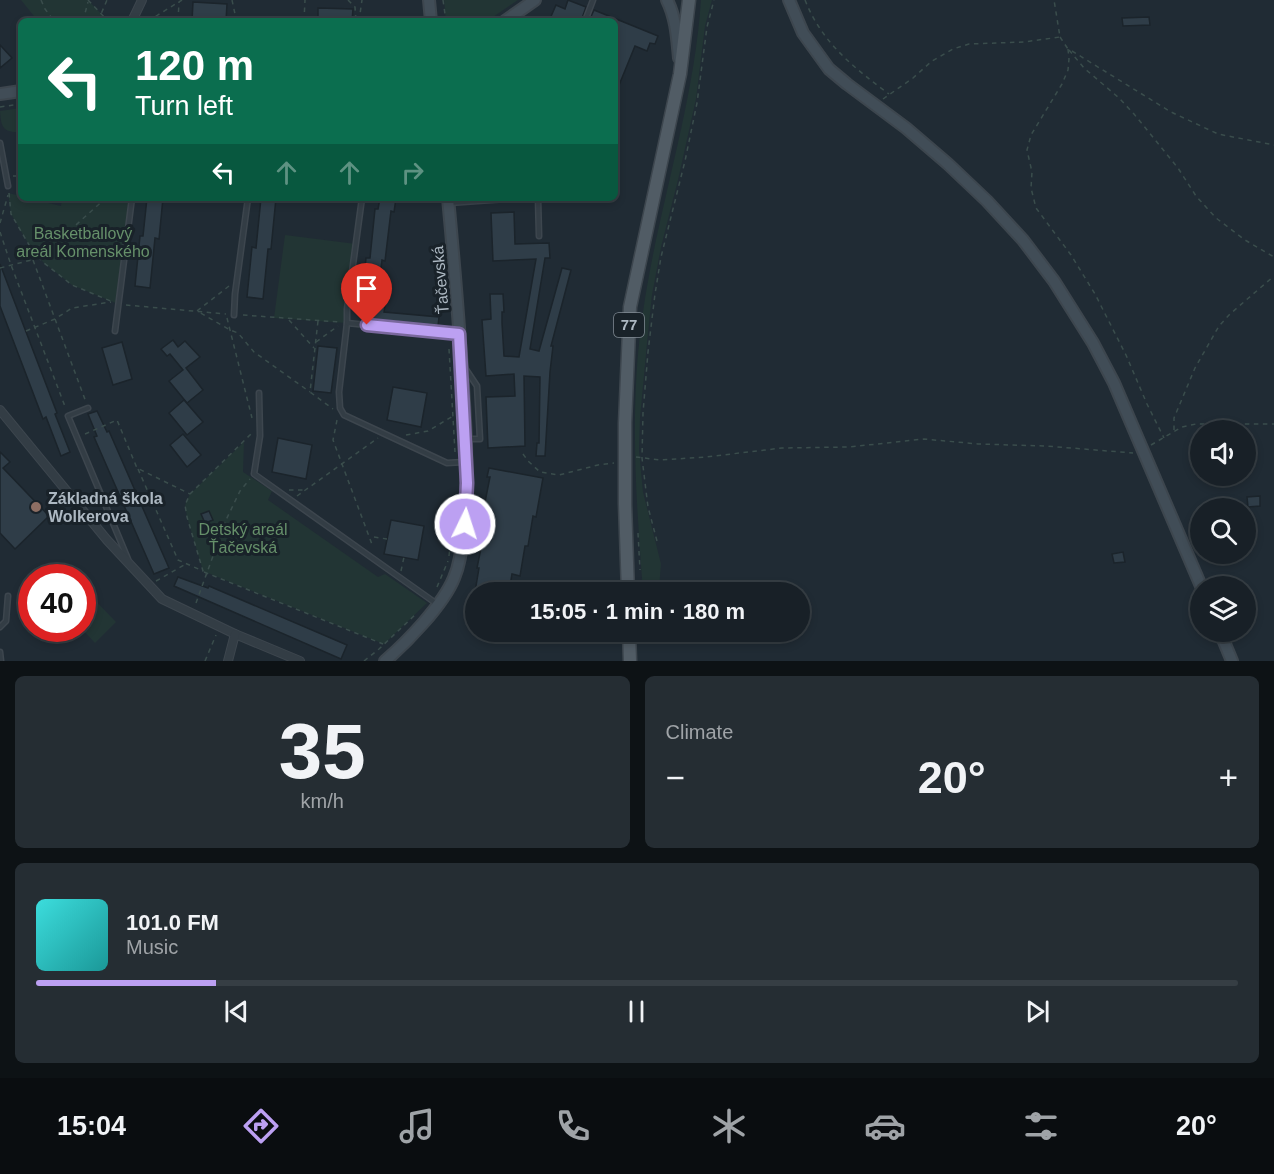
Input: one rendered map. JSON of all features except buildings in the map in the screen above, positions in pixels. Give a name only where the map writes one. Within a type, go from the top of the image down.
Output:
[{"type":"main road","name":"77","points":[[628,582],[625,423],[630,308],[680,74],[689,0]]},
{"type":"main road","points":[[629,642],[630,661]]},
{"type":"street","points":[[429,0],[431,18]]},
{"type":"street","points":[[509,18],[535,0]]},
{"type":"street","points":[[667,0],[676,23],[680,74]]},
{"type":"street","points":[[789,0],[803,33],[829,69],[906,128],[948,164],[1023,240],[1054,281],[1109,373],[1197,576]]},
{"type":"street","points":[[133,18],[138,2]]},
{"type":"street","points":[[0,94],[18,91]]},
{"type":"street","name":"Ťačevská","points":[[385,661],[434,602],[447,592],[459,560],[466,504],[461,462],[466,439],[461,362],[454,334],[448,201]]},
{"type":"street","points":[[0,410],[107,540],[162,599],[235,634],[300,661]]},
{"type":"street","points":[[228,661],[235,634]]},
{"type":"street","points":[[1224,642],[1232,661]]},
{"type":"lane","points":[[586,18],[593,0]]},
{"type":"lane","points":[[0,143],[8,186]]},
{"type":"lane","points":[[115,331],[132,201]]},
{"type":"lane","points":[[234,315],[248,201]]},
{"type":"lane","points":[[362,201],[345,323],[339,392],[340,408],[344,415],[447,463],[461,462]]},
{"type":"lane","points":[[538,201],[539,236]]},
{"type":"lane","points":[[345,323],[454,334]]},
{"type":"lane","points":[[259,393],[261,436],[254,474],[434,602]]},
{"type":"lane","points":[[88,408],[69,416],[131,566]]},
{"type":"lane","points":[[0,627],[6,621],[8,596]]},
{"type":"lane","points":[[0,652],[1,661]]},
{"type":"path","points":[[41,0],[52,18]]},
{"type":"path","points":[[83,18],[88,0],[106,18]]},
{"type":"path","points":[[100,18],[107,0]]},
{"type":"path","points":[[232,0],[236,18]]},
{"type":"path","points":[[304,18],[305,0]]},
{"type":"path","points":[[348,0],[355,7],[357,18]]},
{"type":"path","points":[[359,18],[362,0]]},
{"type":"path","points":[[443,0],[446,18]]},
{"type":"path","points":[[657,541],[648,507],[642,458],[643,413],[655,294],[698,103],[707,27],[714,0]]},
{"type":"path","points":[[805,0],[827,40],[856,69],[890,94]]},
{"type":"path","points":[[1054,0],[1060,38],[1068,50],[1134,114],[1178,168],[1196,196],[1216,218],[1274,258]]},
{"type":"path","points":[[153,18],[180,1]]},
{"type":"path","points":[[178,18],[180,1]]},
{"type":"path","points":[[875,104],[914,78],[932,61],[969,44],[1060,38]]},
{"type":"path","points":[[1068,50],[1171,112],[1218,134],[1274,145]]},
{"type":"path","points":[[1068,50],[1068,70],[1032,135],[1027,150],[1032,172],[1031,188],[1036,208],[1085,277],[1116,333],[1164,438]]},
{"type":"path","points":[[0,107],[18,104]]},
{"type":"path","points":[[8,186],[11,214],[39,258],[72,285],[118,304]]},
{"type":"path","points":[[0,222],[9,193]]},
{"type":"path","points":[[1,267],[39,258],[103,201]]},
{"type":"path","points":[[0,232],[69,416]]},
{"type":"path","points":[[33,260],[88,408]]},
{"type":"path","points":[[1174,431],[1174,418],[1195,368],[1218,326],[1274,276]]},
{"type":"path","points":[[237,280],[197,311],[238,333],[254,352],[338,413],[333,440],[373,546]]},
{"type":"path","points":[[26,331],[55,320],[72,308],[112,302]]},
{"type":"path","points":[[226,314],[252,420]]},
{"type":"path","points":[[288,318],[314,349]]},
{"type":"path","points":[[310,392],[318,321]]},
{"type":"path","points":[[315,343],[345,323]]},
{"type":"path","points":[[454,334],[453,416],[461,462]]},
{"type":"path","points":[[406,435],[428,431],[453,416]]},
{"type":"path","points":[[84,435],[117,420],[178,560],[384,644]]},
{"type":"path","points":[[642,458],[660,460],[782,448],[849,447],[924,440],[1133,453],[1153,445],[1182,427],[1196,424],[1274,424]]},
{"type":"path","points":[[203,571],[185,505],[190,494],[255,431],[259,442]]},
{"type":"path","points":[[291,500],[384,434]]},
{"type":"path","points":[[523,454],[540,472],[559,476],[598,465],[625,463]]},
{"type":"path","points":[[138,468],[190,494]]},
{"type":"path","points":[[192,613],[226,520],[240,490],[254,474]]},
{"type":"path","points":[[277,490],[306,490]]},
{"type":"path","points":[[374,537],[387,539]]},
{"type":"path","points":[[364,661],[434,602],[448,560],[451,538]]},
{"type":"path","points":[[400,578],[404,557]]},
{"type":"path","points":[[149,578],[157,581],[186,564]]},
{"type":"path","points":[[206,661],[219,626]]},
{"type":"green space","points":[[21,0],[88,0],[105,18],[36,18]]},
{"type":"green space","points":[[444,0],[518,0],[491,18],[446,18]]},
{"type":"green space","points":[[701,0],[712,0],[705,26],[696,99],[652,295],[639,450],[643,492],[661,564],[660,582],[642,582],[635,452],[639,347],[657,234],[684,118]]},
{"type":"green space","points":[[18,108],[16,132],[5,129],[0,111]]},
{"type":"green space","name":"Basketballový areál Komenského","points":[[8,193],[18,195],[18,201],[40,201],[61,206],[62,201],[132,201],[118,304],[72,285],[44,263],[32,250],[11,214]]},
{"type":"green space","points":[[285,235],[356,244],[347,323],[274,318]]},
{"type":"green space","name":"Detský areál Ťačevská","points":[[244,442],[243,472],[272,491],[268,500],[378,577],[385,574],[427,603],[384,644],[203,571],[185,505],[190,494]]},
{"type":"green space","points":[[96,601],[116,622],[96,642]]},
{"type":"place","name":"Základná škola Wolkerova","points":[[36,507]]},
{"type":"route","points":[[367,325],[459,334],[467,483],[465,524]]}]
